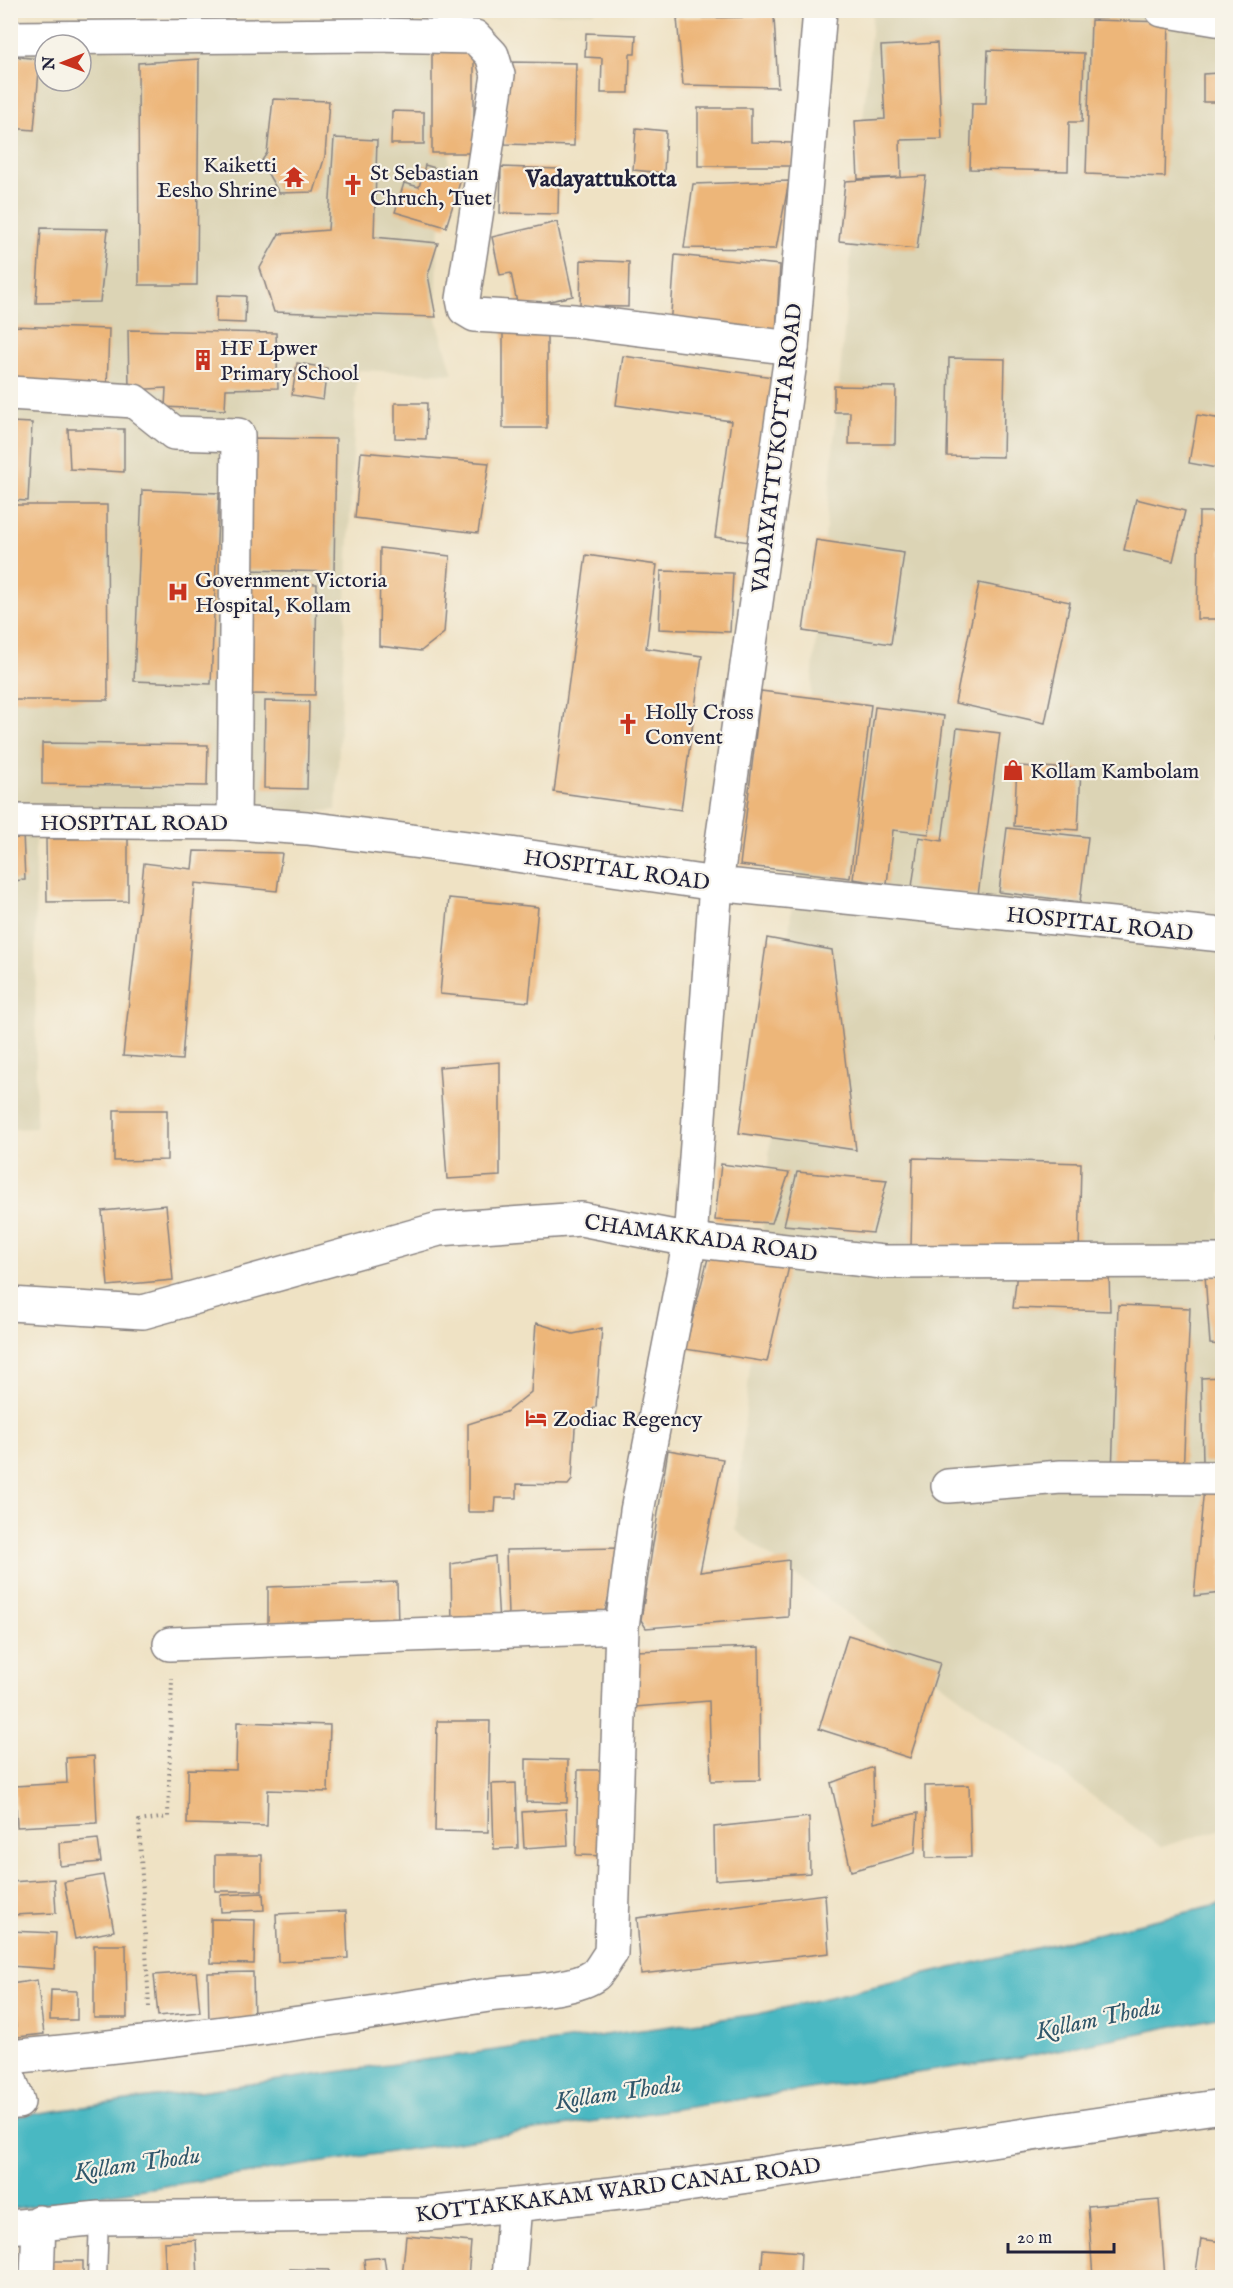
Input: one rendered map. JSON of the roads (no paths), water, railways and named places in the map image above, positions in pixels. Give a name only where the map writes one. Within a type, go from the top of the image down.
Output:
[{"type":"street","name":"VADAYATTUKOTTA ROAD","points":[[10,2057],[152,2044],[307,2024],[508,1992],[557,1989],[595,1975],[611,1953],[622,1627],[637,1511],[690,1240],[716,884],[792,348],[820,10]]},
{"type":"street","points":[[1162,10],[1222,20]]},
{"type":"street","points":[[10,38],[374,23],[475,37],[492,55],[498,75],[464,299],[465,309],[476,315],[575,321],[792,348]]},
{"type":"street","points":[[10,393],[134,401],[174,433],[238,435],[234,823]]},
{"type":"street","name":"HOSPITAL ROAD","points":[[10,821],[234,823],[468,848],[716,884],[1222,935]]},
{"type":"street","name":"CHAMAKKADA ROAD","points":[[10,1304],[143,1312],[439,1229],[581,1219],[690,1240],[883,1262],[1222,1261]]},
{"type":"street","points":[[948,1486],[1061,1477],[1222,1478]]},
{"type":"street","points":[[170,1644],[622,1627]]},
{"type":"street","points":[[10,2080],[18,2102],[10,2103]]},
{"type":"street","name":"KOTTAKKAKAM WARD CANAL ROAD","points":[[25,2225],[99,2218],[424,2214],[515,2205],[680,2186],[1222,2106]]},
{"type":"street","points":[[509,2277],[515,2205]]},
{"type":"street","points":[[25,2225],[37,2277]]},
{"type":"lane","points":[[96,2277],[99,2218]]},
{"type":"water","name":"Kollam Thodu","points":[[1222,1904],[1222,2016],[1029,2056],[11,2209],[11,2117],[758,2014]]},
{"type":"place","name":"Kaiketti Eesho Shrine","points":[[294,177]]},
{"type":"place","name":"St Sebastian Chruch, Tuet","points":[[353,185]]},
{"type":"place","name":"HF Lpwer Primary School","points":[[203,360]]},
{"type":"place","name":"Government Victoria Hospital, Kollam","points":[[178,592]]},
{"type":"place","name":"Holly Cross Convent","points":[[628,724]]},
{"type":"place","name":"Kollam Kambolam","points":[[1013,770]]},
{"type":"place","name":"Zodiac Regency","points":[[536,1418]]},
{"type":"district","name":"Vadayattukotta","points":[[601,178]]}]
